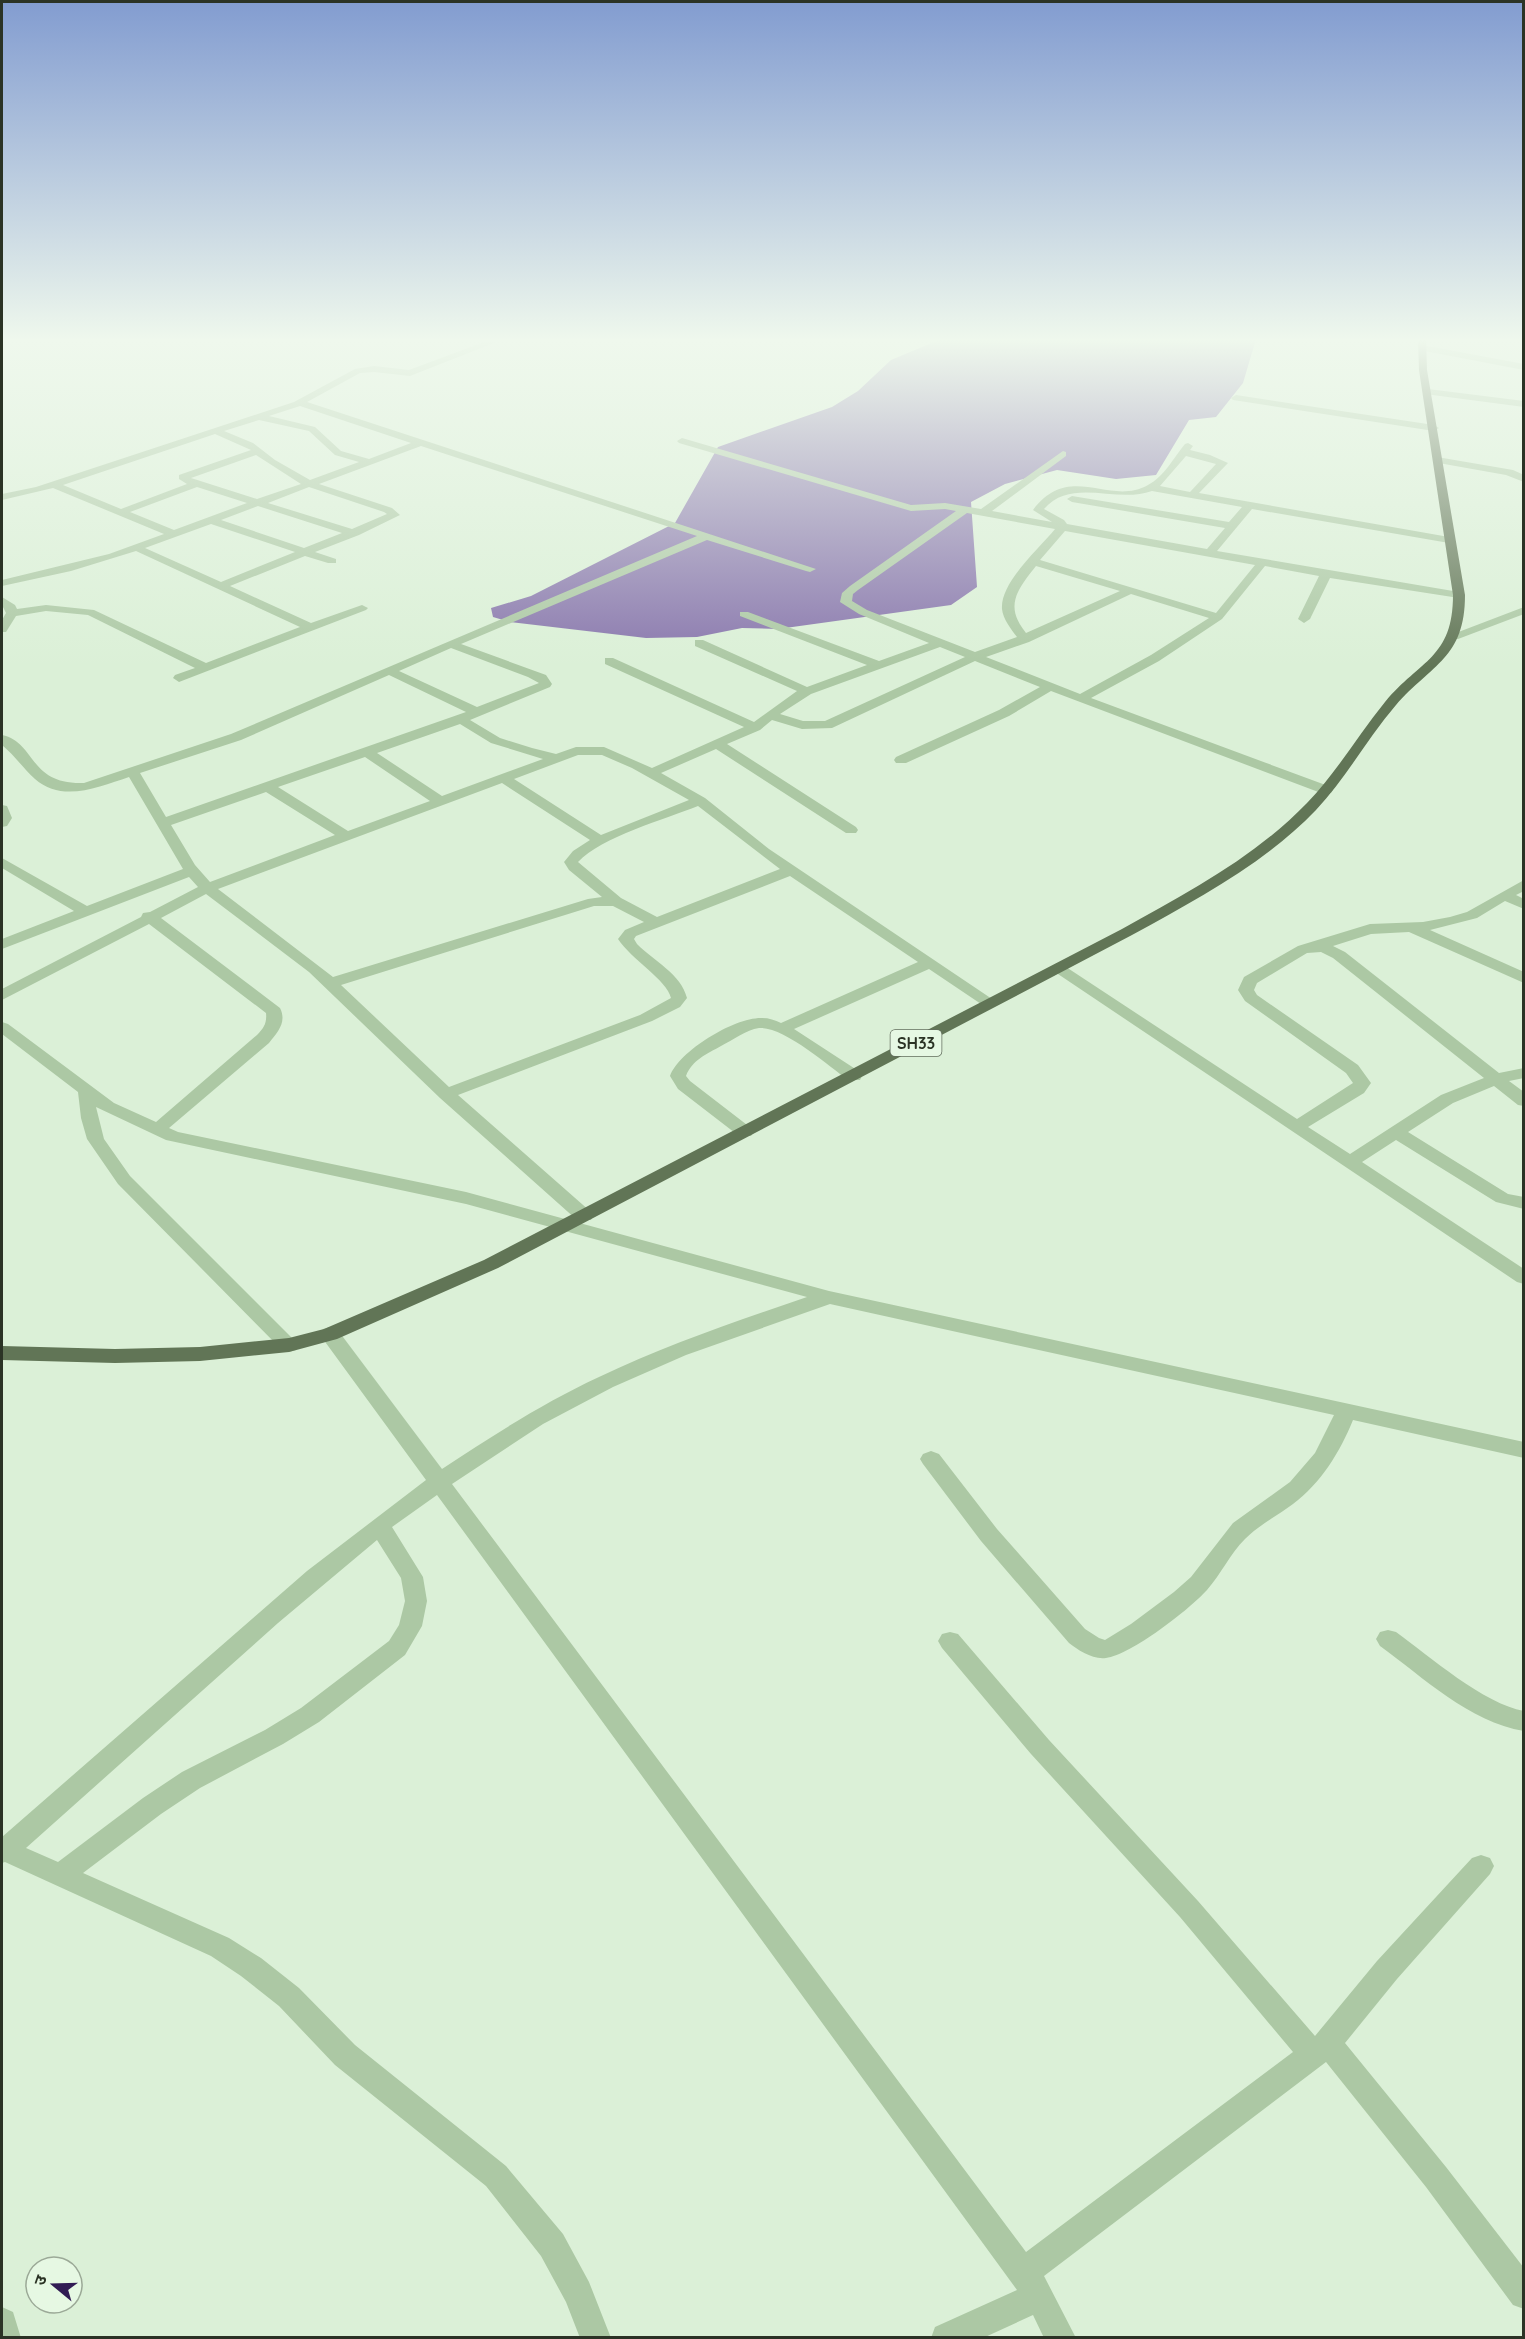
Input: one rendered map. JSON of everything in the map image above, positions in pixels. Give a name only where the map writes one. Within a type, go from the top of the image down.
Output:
[{"type":"main road","points":[[1436,448],[1449,540],[1460,595],[1458,622],[1454,636]]},
{"type":"main road","name":"SH33","points":[[2,1353],[115,1356],[253,1351],[289,1346],[330,1334],[471,1273],[854,1076],[1127,932],[1229,873],[1286,830],[1326,790],[1392,702],[1454,636]]},
{"type":"street","points":[[2,497],[54,485],[167,448]]},
{"type":"street","points":[[221,586],[393,517],[394,512],[309,484],[254,448]]},
{"type":"street","points":[[333,448],[338,453],[369,462]]},
{"type":"street","points":[[2,583],[67,569],[137,548],[407,448]]},
{"type":"street","points":[[437,448],[810,569]]},
{"type":"street","points":[[706,448],[902,506],[920,509],[945,506],[966,509],[1326,574],[1460,595]]},
{"type":"street","points":[[1151,488],[1186,449],[1223,463],[1193,494]]},
{"type":"street","points":[[258,452],[183,477],[197,484],[355,533]]},
{"type":"street","points":[[984,512],[1063,454]]},
{"type":"street","points":[[1437,460],[1509,472],[1524,479]]},
{"type":"street","points":[[119,513],[197,484]]},
{"type":"street","points":[[54,485],[174,534]]},
{"type":"street","points":[[1062,526],[1060,522],[1038,510],[1052,496],[1070,490],[1126,492],[1151,488],[1449,540]]},
{"type":"street","points":[[1052,496],[1232,526]]},
{"type":"street","points":[[1210,553],[1250,504]]},
{"type":"street","points":[[966,509],[854,588],[846,598],[846,602],[863,612],[1049,687],[1226,755],[1326,790]]},
{"type":"street","points":[[210,520],[332,561]]},
{"type":"street","points":[[1025,639],[1012,624],[1008,606],[1012,589],[1062,526]]},
{"type":"street","points":[[4,744],[27,760],[37,775],[54,786],[69,789],[85,787],[236,737],[707,536]]},
{"type":"street","points":[[137,548],[311,628]]},
{"type":"street","points":[[1032,561],[1218,616]]},
{"type":"street","points":[[1080,699],[1155,658],[1218,616],[1263,562]]},
{"type":"street","points":[[1304,619],[1326,574]]},
{"type":"street","points":[[772,716],[802,725],[827,725],[974,657],[1025,639],[1129,591]]},
{"type":"street","points":[[2,600],[11,607],[12,613],[2,629]]},
{"type":"street","points":[[179,678],[362,608]]},
{"type":"street","points":[[12,613],[46,609],[90,612],[206,668]]},
{"type":"street","points":[[744,614],[881,666]]},
{"type":"street","points":[[1454,636],[1521,614]]},
{"type":"street","points":[[699,643],[807,691]]},
{"type":"street","points":[[651,773],[755,727],[792,699],[807,691],[940,643]]},
{"type":"street","points":[[163,823],[478,713],[546,684],[542,678],[450,644]]},
{"type":"street","points":[[609,661],[755,727]]},
{"type":"street","points":[[389,671],[478,713]]},
{"type":"street","points":[[901,760],[1004,714],[1049,687]]},
{"type":"street","points":[[461,719],[492,740],[557,758]]},
{"type":"street","points":[[717,744],[851,830]]},
{"type":"street","points":[[2,995],[148,916],[207,888],[557,758],[576,752],[604,751],[651,773],[700,801],[790,870],[990,1003]]},
{"type":"street","points":[[366,752],[441,802]]},
{"type":"street","points":[[132,771],[191,871],[207,888],[330,983],[576,1220]]},
{"type":"street","points":[[503,778],[600,841]]},
{"type":"street","points":[[268,787],[346,836]]},
{"type":"street","points":[[654,922],[615,901],[571,862],[574,855],[600,841],[700,801]]},
{"type":"street","points":[[2,809],[5,818],[2,823]]},
{"type":"street","points":[[2,862],[87,912]]},
{"type":"street","points":[[446,1094],[632,1023],[674,1004],[679,998],[675,985],[639,958],[626,939],[630,933],[790,870]]},
{"type":"street","points":[[2,944],[191,871]]},
{"type":"street","points":[[1296,1127],[1358,1089],[1362,1083],[1352,1069],[1251,998],[1246,990],[1250,980],[1303,949],[1370,929],[1410,927],[1453,921],[1472,915],[1524,884]]},
{"type":"street","points":[[1504,895],[1524,906]]},
{"type":"street","points":[[330,983],[593,902],[615,901]]},
{"type":"street","points":[[148,916],[274,1011],[276,1020],[274,1027],[263,1039],[157,1130]]},
{"type":"street","points":[[1410,927],[1524,978]]},
{"type":"street","points":[[1314,947],[1331,950],[1339,955],[1524,1101]]},
{"type":"street","points":[[782,1028],[929,963]]},
{"type":"street","points":[[1057,968],[1524,1278]]},
{"type":"street","points":[[745,1132],[684,1085],[678,1076],[687,1060],[705,1048],[748,1026],[764,1023],[782,1028],[854,1076]]},
{"type":"street","points":[[2,1027],[108,1107],[157,1130],[198,1143],[576,1220],[830,1297],[1524,1450]]},
{"type":"street","points":[[1349,1162],[1447,1099],[1496,1079],[1524,1072]]},
{"type":"street","points":[[86,1089],[89,1122],[95,1142],[111,1165],[289,1346]]},
{"type":"street","points":[[1396,1133],[1468,1174],[1502,1198],[1524,1203]]},
{"type":"street","points":[[596,2337],[578,2293],[552,2245],[496,2176],[345,2055],[289,1997],[251,1967],[220,1947],[3,1851],[218,1660],[380,1526],[441,1481],[538,1418],[632,1371],[722,1334],[830,1297]]},
{"type":"street","points":[[330,1334],[441,1481],[1032,2284],[1061,2337]]},
{"type":"street","points":[[932,1459],[989,1535],[1077,1636],[1092,1647],[1105,1649],[1121,1643],[1183,1599],[1199,1584],[1225,1545],[1242,1528],[1288,1496],[1322,1460],[1332,1445],[1346,1411]]},
{"type":"street","points":[[61,1875],[152,1806],[191,1780],[274,1737],[310,1715],[397,1648],[410,1626],[416,1600],[412,1577],[380,1526]]},
{"type":"street","points":[[1388,1639],[1496,1713],[1517,1722],[1524,1721]]},
{"type":"street","points":[[950,1641],[1040,1747],[1320,2048],[1436,2177],[1524,2294]]},
{"type":"street","points":[[946,2337],[1032,2284],[1320,2048],[1481,1866]]},
{"type":"street","points":[[2,2323],[5,2337]]},
{"type":"shaded area","points":[[717,448],[1172,448],[1156,475],[1116,479],[1057,470],[1005,484],[971,502],[977,587],[951,605],[778,629],[742,628],[697,637],[646,638],[510,622],[493,617],[491,608],[531,596],[675,523]]}]
